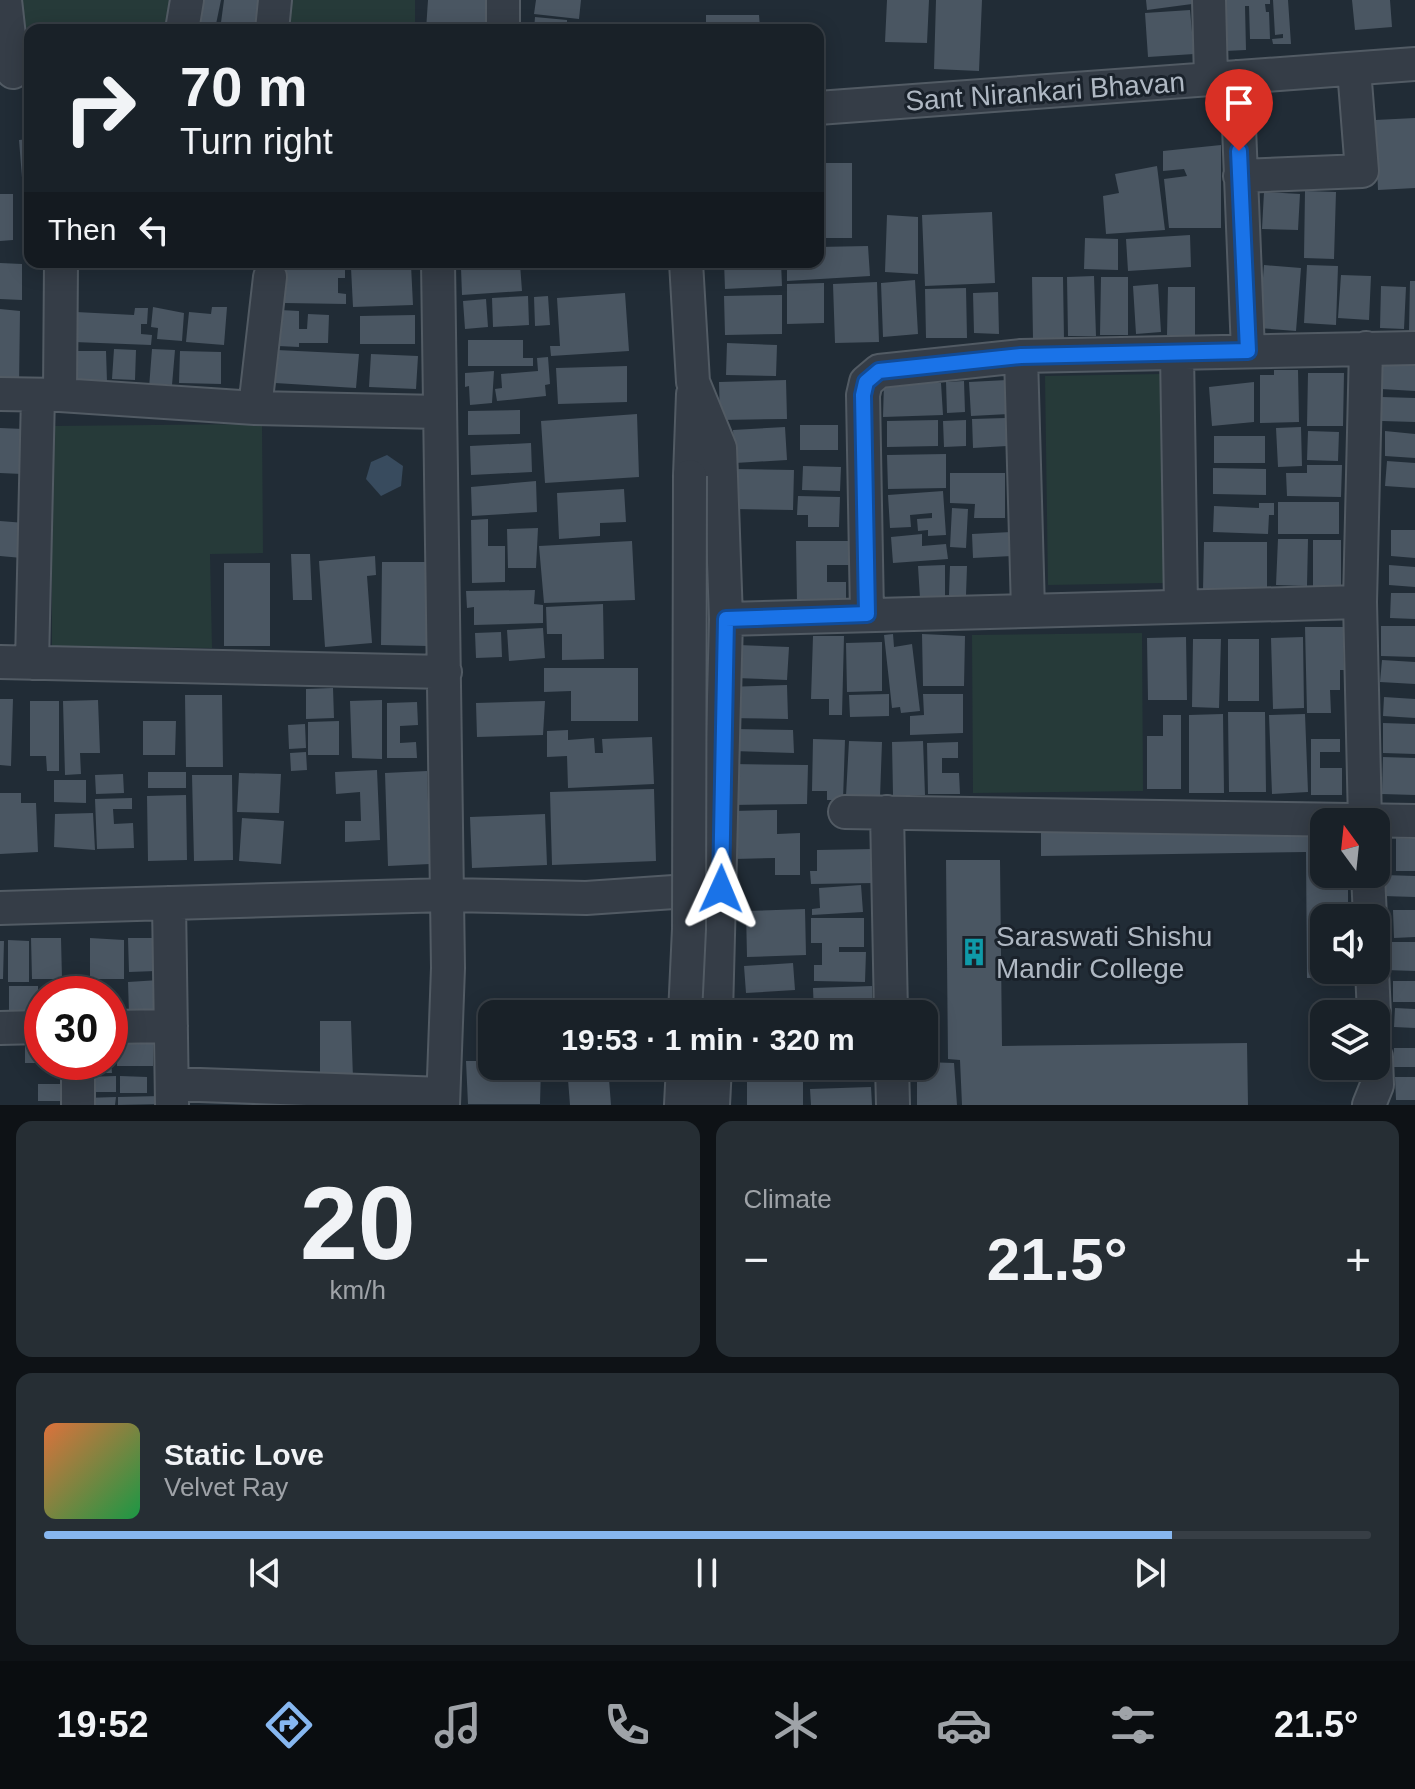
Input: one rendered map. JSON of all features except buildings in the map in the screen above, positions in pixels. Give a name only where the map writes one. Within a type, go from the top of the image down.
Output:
[{"type":"street","points":[[5,0],[14,72]]},
{"type":"street","points":[[183,24],[187,0]]},
{"type":"street","points":[[273,24],[275,0]]},
{"type":"street","points":[[503,0],[503,24]]},
{"type":"street","points":[[1209,0],[1240,176],[1248,351]]},
{"type":"street","name":"Sant Nirankari Bhavan","points":[[824,108],[1415,64]]},
{"type":"street","points":[[1240,176],[1362,171],[1354,69]]},
{"type":"street","points":[[32,663],[60,268]]},
{"type":"street","points":[[169,903],[172,1094],[443,1099],[448,968],[438,268]]},
{"type":"street","points":[[686,268],[693,382],[686,1000]]},
{"type":"street","points":[[255,408],[270,277]]},
{"type":"street","points":[[1365,808],[1360,602],[1366,348]]},
{"type":"street","points":[[867,614],[863,395],[866,382],[879,371],[1021,356],[1415,348]]},
{"type":"street","points":[[1177,353],[1181,606]]},
{"type":"street","points":[[1021,356],[1028,610]]},
{"type":"street","points":[[693,382],[720,448],[726,619],[717,1000]]},
{"type":"street","points":[[0,394],[255,408],[440,412]]},
{"type":"street","points":[[726,619],[1360,602]]},
{"type":"street","points":[[0,662],[445,672]]},
{"type":"street","points":[[845,812],[1310,820]]},
{"type":"street","points":[[887,812],[891,1000]]},
{"type":"street","points":[[1390,821],[1415,821]]},
{"type":"street","points":[[0,908],[447,895],[586,898],[721,889]]},
{"type":"street","points":[[128,1027],[171,1026]]},
{"type":"street","points":[[0,1028],[24,1027]]},
{"type":"street","points":[[78,1080],[78,1105]]},
{"type":"street","points":[[681,1105],[682,1080]]},
{"type":"street","points":[[713,1105],[714,1080]]},
{"type":"street","points":[[892,1080],[893,1105]]},
{"type":"street","points":[[1369,1105],[1377,1080]]},
{"type":"green space","points":[[0,0],[179,0],[177,24],[24,24],[24,41],[0,43]]},
{"type":"green space","points":[[269,0],[415,0],[415,24],[267,24]]},
{"type":"green space","points":[[1160,374],[1164,583],[1048,585],[1045,376]]},
{"type":"green space","points":[[262,424],[263,553],[210,554],[212,648],[52,646],[52,426]]},
{"type":"green space","points":[[1142,633],[1143,791],[973,793],[972,635]]},
{"type":"water","points":[[387,455],[403,466],[401,486],[381,496],[366,479],[371,462]]},
{"type":"place","name":"Saraswati Shishu Mandir College","points":[[974,952]]},
{"type":"route","points":[[721,889],[726,619],[867,614],[863,395],[866,382],[879,371],[1021,356],[1248,351],[1239,151]]}]
